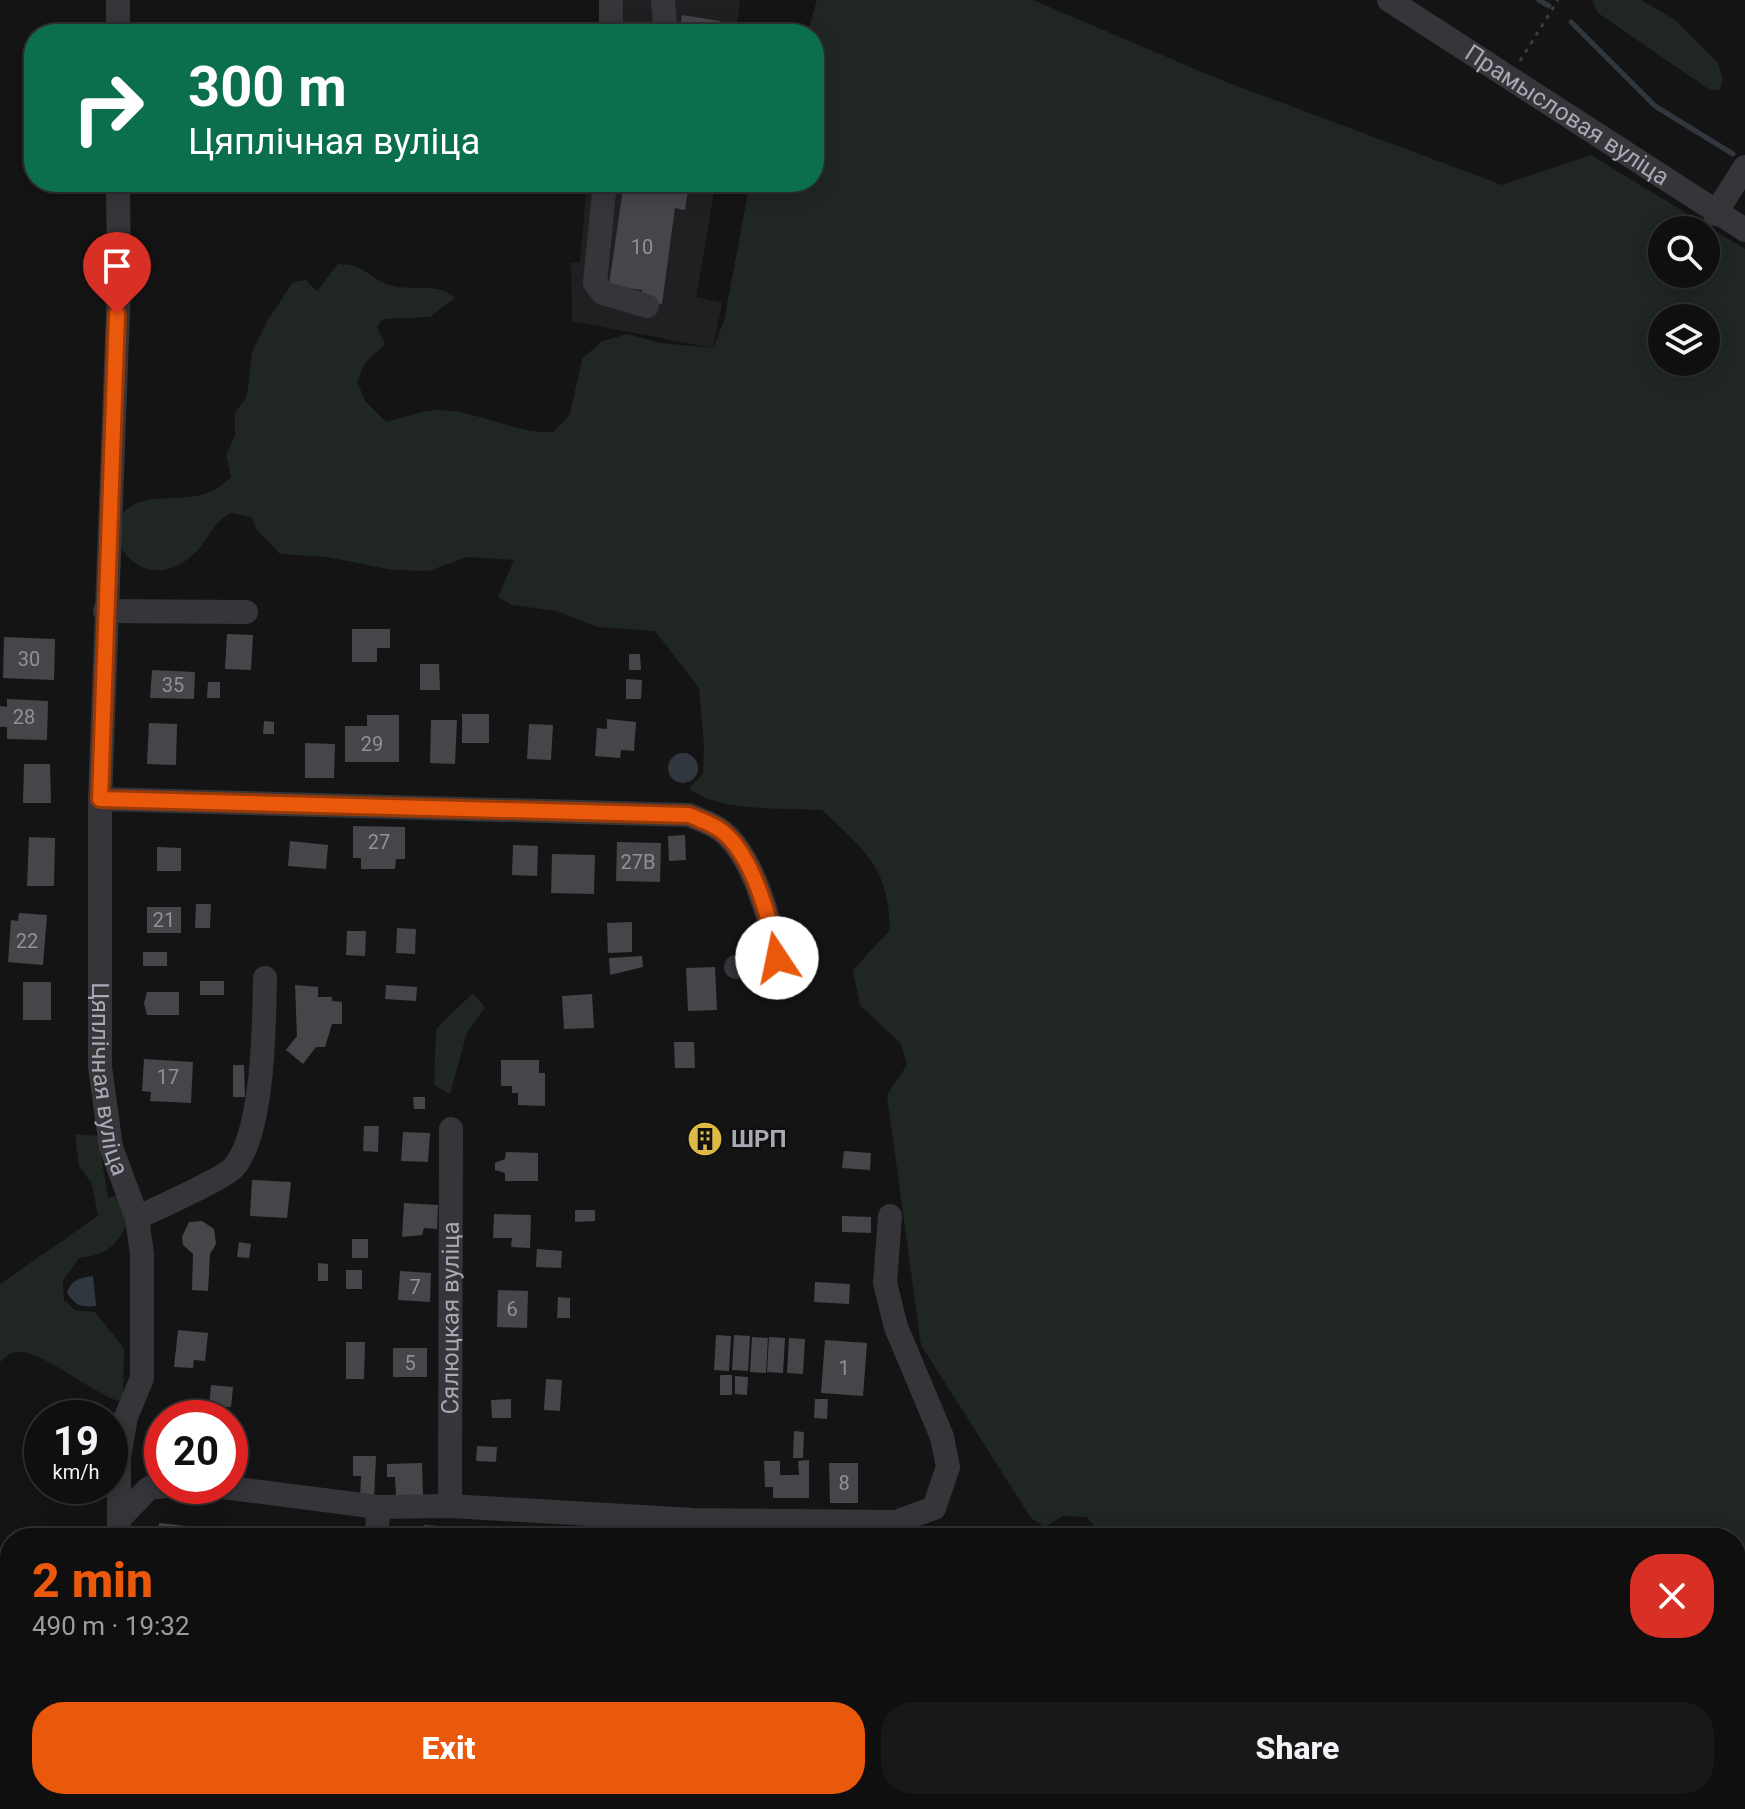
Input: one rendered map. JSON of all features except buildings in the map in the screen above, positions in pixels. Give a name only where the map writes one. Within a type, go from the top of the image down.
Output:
[{"type":"street","points":[[118,0],[118,24]]},
{"type":"street","points":[[611,0],[611,24]]},
{"type":"street","points":[[663,0],[665,24]]},
{"type":"street","name":"Прамысловая вуліца","points":[[1389,0],[1715,214],[1745,230]]},
{"type":"street","points":[[1715,214],[1745,167]]},
{"type":"street","name":"Цяплічная вуліца","points":[[118,192],[119,285],[100,799],[100,1067],[111,1147],[137,1218],[142,1254],[142,1378],[126,1417],[119,1457],[120,1528]]},
{"type":"street","points":[[604,192],[595,283],[603,293],[647,306]]},
{"type":"street","points":[[105,611],[246,612]]},
{"type":"street","points":[[100,799],[689,815],[723,831],[742,853],[771,925],[777,958],[764,964],[736,967]]},
{"type":"street","points":[[137,1218],[234,1168],[244,1147],[263,1070],[265,978]]},
{"type":"street","name":"Сялюцкая вуліца","points":[[450,1506],[451,1129]]},
{"type":"street","points":[[248,1490],[378,1507],[450,1506],[694,1520],[896,1522],[934,1508],[948,1467],[942,1437],[896,1327],[885,1283],[890,1216]]},
{"type":"street","points":[[120,1528],[144,1495]]},
{"type":"street","points":[[377,1528],[378,1507]]},
{"type":"path","points":[[1534,41],[1558,0]]},
{"type":"shaded area","points":[[623,0],[740,0],[737,24],[606,24]]},
{"type":"shaded area","points":[[817,0],[1033,0],[1216,78],[1502,185],[1591,155],[1691,216],[1648,216],[1648,288],[1720,288],[1720,234],[1745,249],[1745,1528],[1095,1528],[1087,1517],[1063,1516],[1045,1527],[1031,1518],[921,1345],[887,1095],[907,1065],[901,1044],[860,1005],[853,970],[890,930],[889,908],[879,875],[851,837],[822,810],[733,805],[701,796],[689,788],[703,774],[699,688],[655,631],[597,627],[557,611],[512,605],[498,597],[514,560],[468,557],[428,571],[393,570],[328,557],[280,554],[258,531],[251,517],[230,513],[190,557],[173,568],[155,570],[146,569],[128,557],[113,530],[123,513],[136,504],[199,495],[215,489],[231,477],[226,455],[235,435],[235,413],[247,396],[252,352],[268,320],[293,282],[306,280],[317,291],[338,264],[360,269],[389,285],[432,288],[455,298],[430,317],[383,319],[377,327],[385,344],[365,363],[357,381],[365,401],[386,422],[436,410],[466,413],[539,432],[554,432],[570,414],[582,359],[602,341],[628,334],[660,343],[713,348],[724,321],[748,192],[824,192],[824,24],[810,24]]},
{"type":"shaded area","points":[[1592,0],[1641,0],[1675,20],[1718,63],[1723,80],[1719,91],[1707,88],[1598,13]]},
{"type":"shaded area","points":[[586,192],[714,192],[696,297],[722,303],[713,348],[572,321],[571,263],[580,263]]},
{"type":"shaded area","points":[[683,753],[694,757],[698,768],[694,779],[683,783],[672,779],[668,768],[672,757]]},
{"type":"shaded area","points":[[473,993],[485,1007],[467,1033],[450,1094],[434,1085],[436,1029]]},
{"type":"shaded area","points":[[75,1134],[98,1136],[108,1198],[118,1195],[129,1221],[110,1248],[79,1258],[63,1281],[64,1300],[75,1310],[95,1312],[124,1348],[123,1400],[112,1399],[27,1353],[16,1352],[0,1362],[0,1284],[98,1216],[92,1184],[79,1166]]},
{"type":"shaded area","points":[[93,1276],[96,1306],[78,1305],[67,1292],[77,1280]]},
{"type":"waterway","points":[[1539,0],[1549,6]]},
{"type":"waterway","points":[[1571,22],[1655,106],[1733,154]]},
{"type":"place","name":"ШРП","points":[[705,1139]]},
{"type":"route","points":[[117,314],[100,799],[636,811],[689,815],[723,831],[742,853],[771,925],[777,958]]}]
